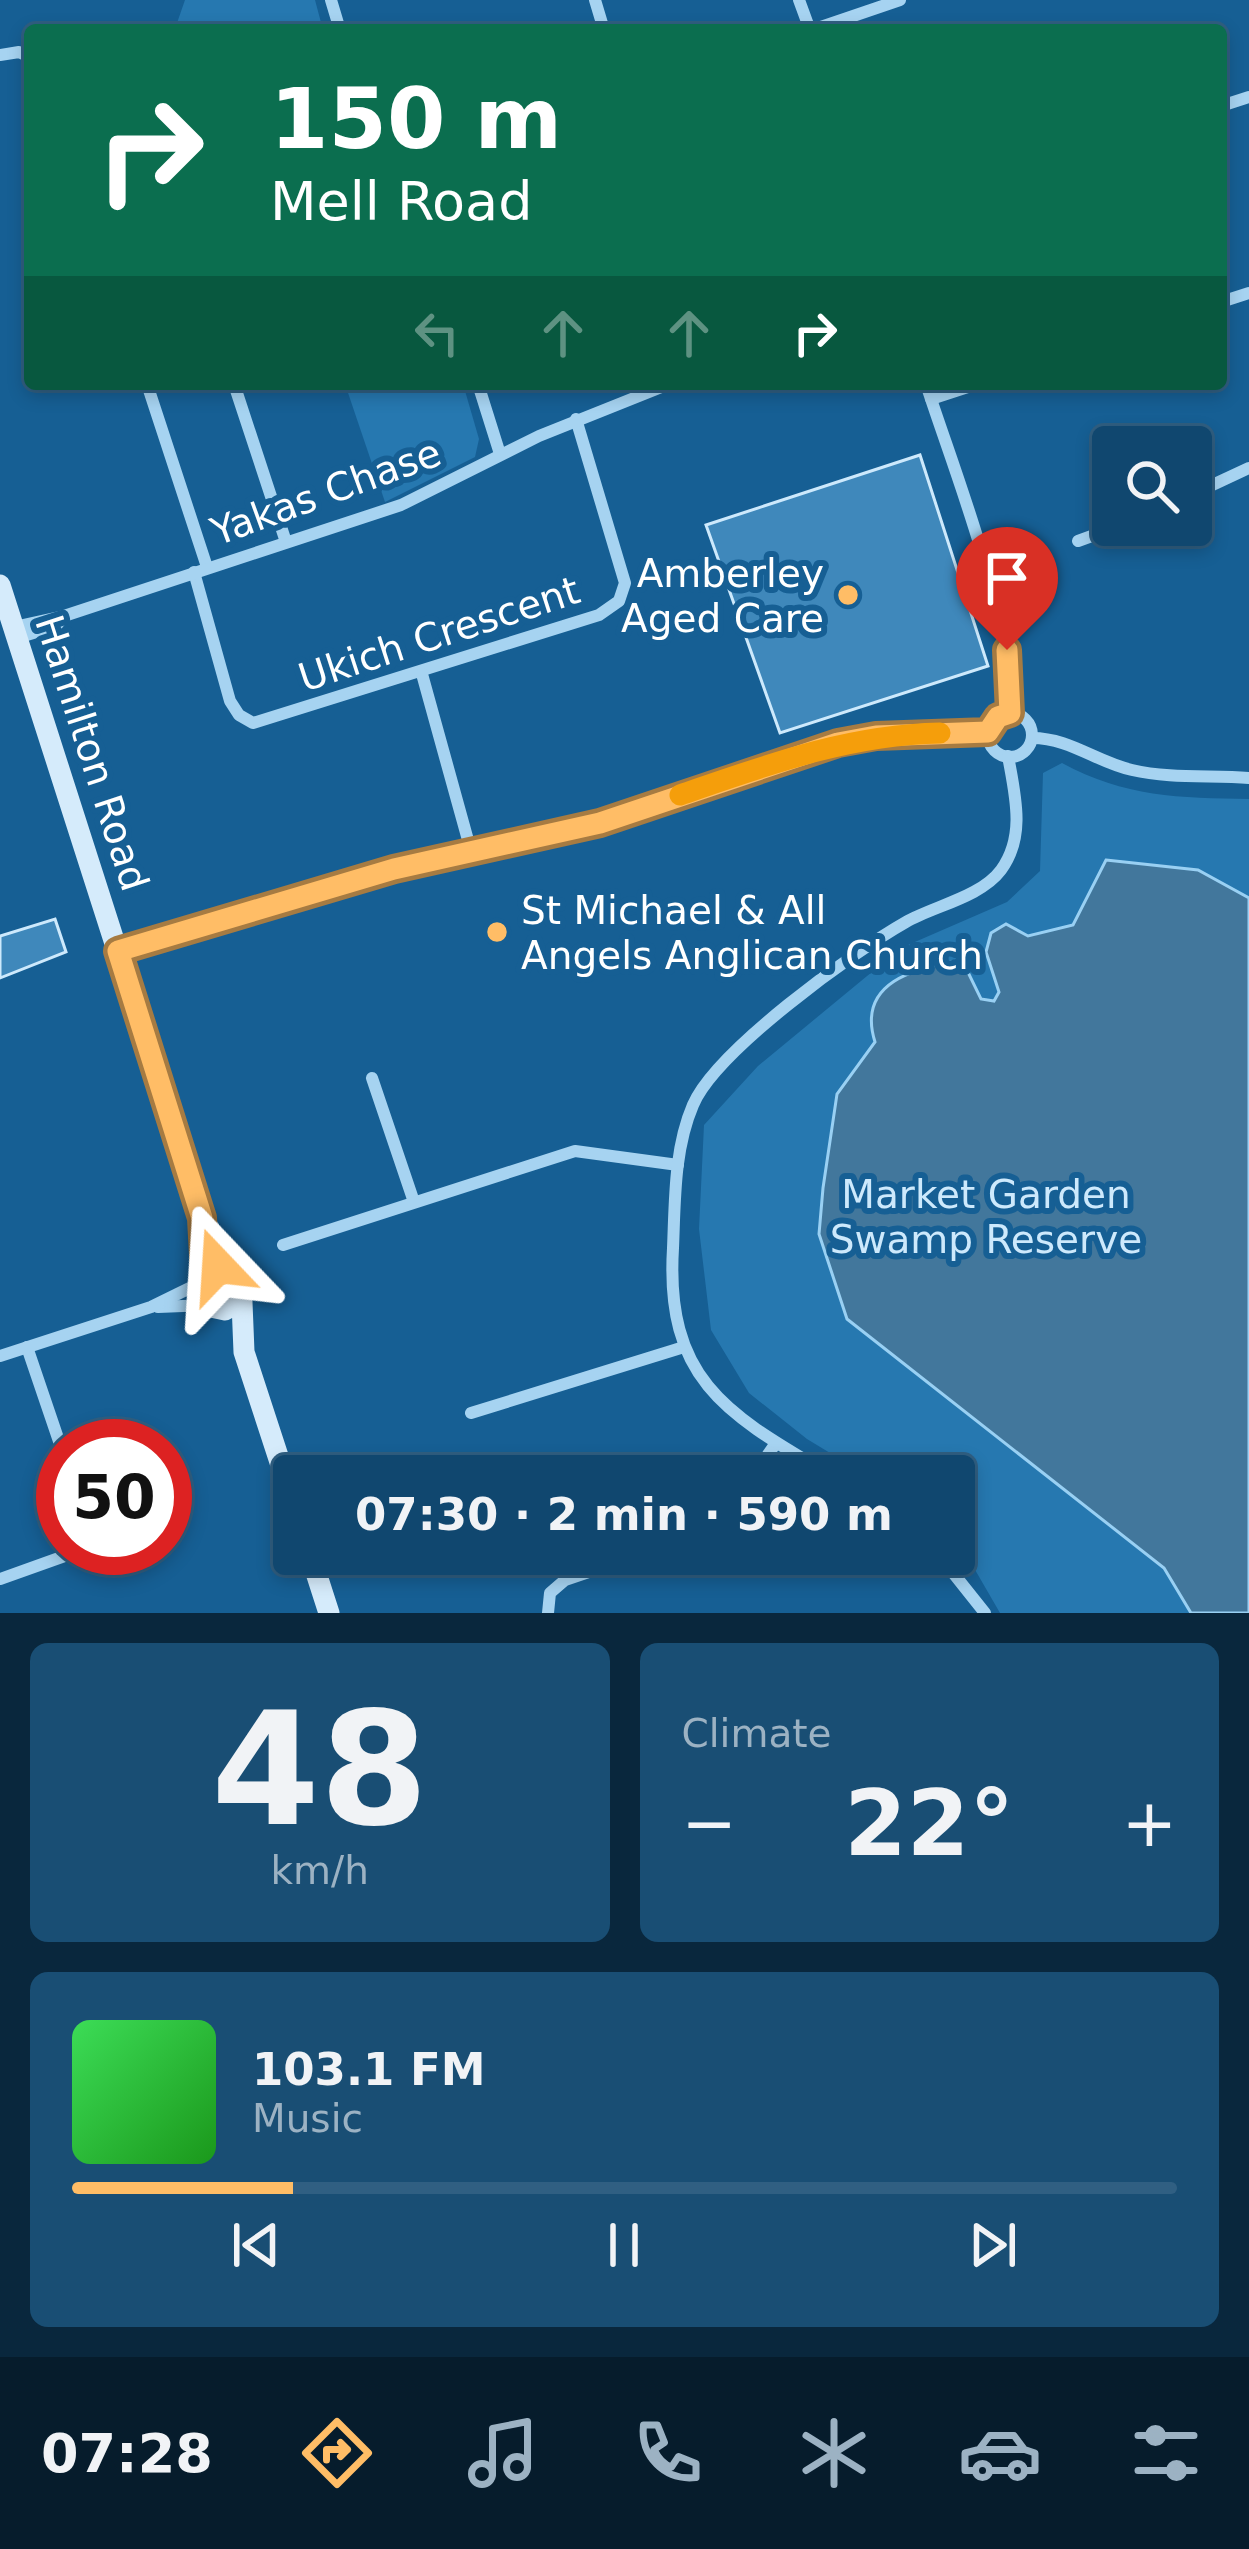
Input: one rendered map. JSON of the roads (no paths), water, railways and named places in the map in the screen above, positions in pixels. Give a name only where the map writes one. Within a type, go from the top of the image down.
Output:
[{"type":"main road","name":"Hamilton Road","points":[[0,585],[202,1218],[232,1268]]},
{"type":"main road","name":"Hamilton Road","points":[[202,1218],[206,1292]]},
{"type":"main road","points":[[206,1292],[218,1266],[232,1268],[243,1285],[244,1352]]},
{"type":"main road","points":[[206,1292],[225,1310],[241,1298]]},
{"type":"main road","points":[[206,1292],[244,1352],[278,1455]]},
{"type":"main road","points":[[317,1575],[329,1613]]},
{"type":"street","points":[[829,24],[900,0]]},
{"type":"street","points":[[149,390],[201,569]]},
{"type":"street","points":[[236,390],[286,542]]},
{"type":"street","points":[[480,390],[500,454]]},
{"type":"street","name":"Yakas Chase","points":[[15,633],[56,626],[64,616],[401,505],[576,419],[653,390]]},
{"type":"street","points":[[928,390],[1002,626],[1010,670],[1010,713]]},
{"type":"street","points":[[931,400],[960,390]]},
{"type":"street","name":"Ukich Crescent","points":[[201,569],[230,701],[253,723],[599,615],[619,601],[624,573],[576,419]]},
{"type":"street","points":[[1212,485],[1249,468]]},
{"type":"street","points":[[1078,541],[1092,536]]},
{"type":"street","points":[[422,674],[472,850]]},
{"type":"street","points":[[1010,713],[1029,723],[1032,738],[1021,754],[1009,756],[995,751],[988,732],[998,717],[1010,713]]},
{"type":"street","points":[[118,951],[472,850],[600,823],[838,743],[876,736],[988,732]]},
{"type":"street","points":[[1032,738],[1064,740],[1112,764],[1154,774],[1249,778]]},
{"type":"street","points":[[796,1455],[728,1411],[699,1376],[685,1347],[671,1284],[678,1165],[693,1102],[730,1056],[878,938],[999,874],[1014,846],[1018,814],[1009,756]]},
{"type":"street","points":[[372,1078],[414,1202]]},
{"type":"street","points":[[283,1245],[575,1151],[678,1165]]},
{"type":"street","points":[[0,1355],[206,1292]]},
{"type":"street","points":[[151,1307],[206,1292]]},
{"type":"street","points":[[27,1347],[51,1419]]},
{"type":"street","points":[[471,1413],[685,1347]]},
{"type":"street","points":[[768,1455],[776,1443]]},
{"type":"street","points":[[0,1579],[36,1566]]},
{"type":"street","points":[[548,1613],[550,1593],[581,1575]]},
{"type":"street","points":[[955,1575],[985,1613]]},
{"type":"place","name":"Amberley Aged Care","points":[[848,595]]},
{"type":"place","name":"St Michael & All Angels Anglican Church","points":[[497,932]]},
{"type":"park label","name":"Market Garden Swamp Reserve","points":[[986,1216]]}]
